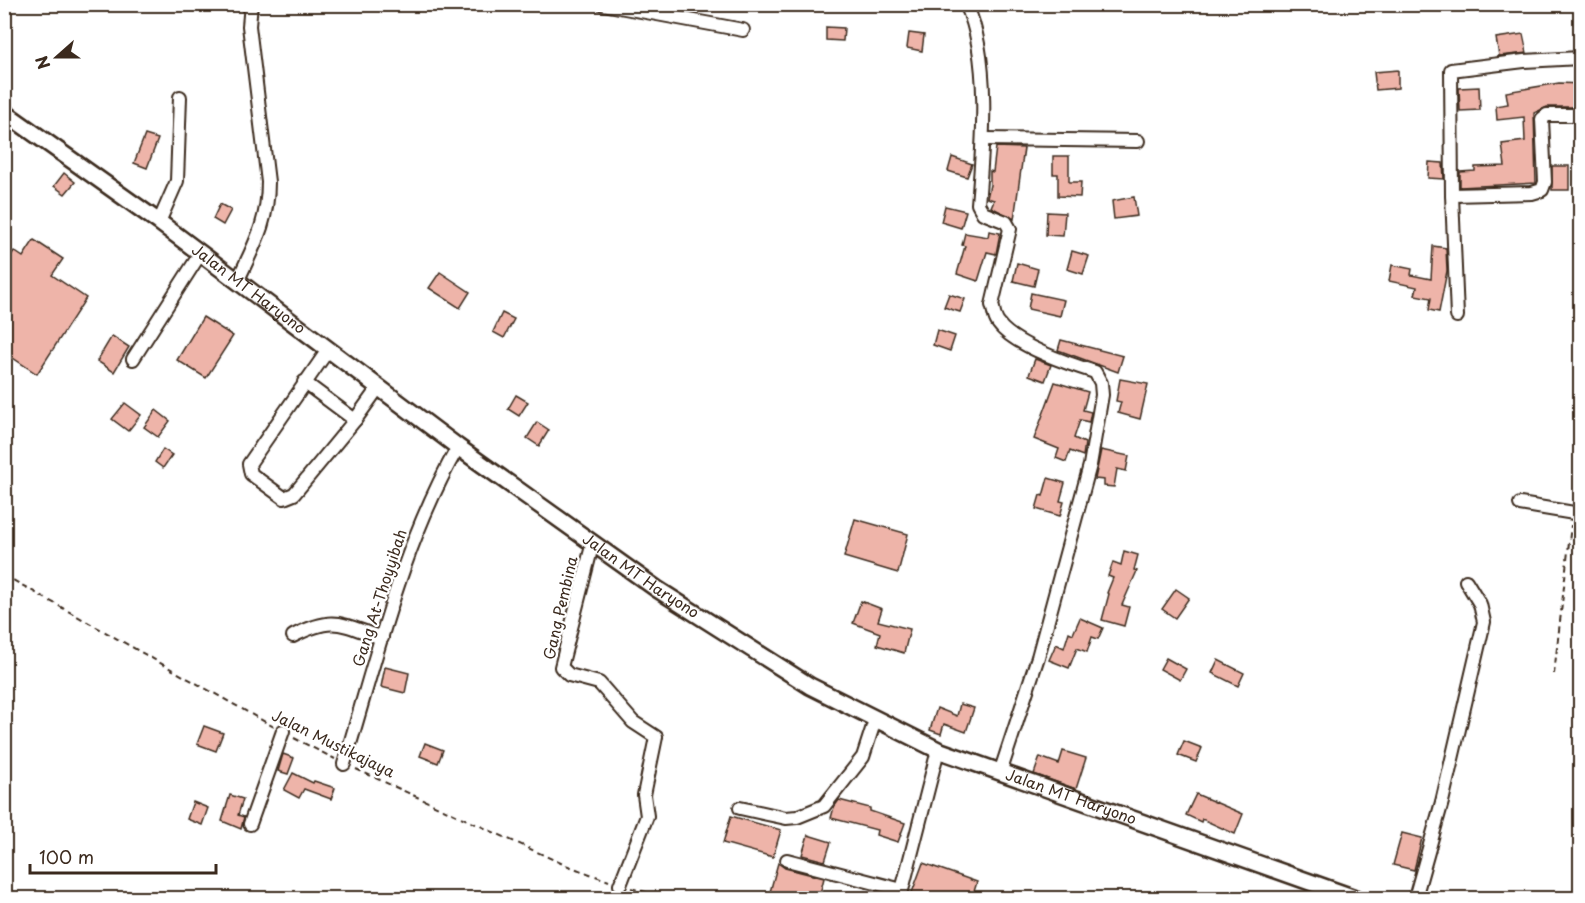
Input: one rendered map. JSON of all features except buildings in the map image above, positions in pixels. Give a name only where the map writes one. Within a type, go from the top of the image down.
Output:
[{"type":"main road","name":"Jalan MT Haryono","points":[[4,112],[159,222],[458,447],[743,646],[842,704],[938,750],[1355,898]]},
{"type":"street","points":[[237,282],[265,222],[268,204],[268,182],[249,26],[251,4]]},
{"type":"street","points":[[603,4],[743,30]]},
{"type":"street","points":[[966,4],[979,50],[984,138],[978,204],[980,210],[1006,222],[1010,229],[992,304],[998,324],[1043,355],[1095,372],[1101,383],[1102,395],[1090,465],[1038,657],[1000,772]]},
{"type":"street","points":[[1457,316],[1452,195],[1452,70],[1524,61],[1581,58]]},
{"type":"street","points":[[159,222],[177,181],[180,97]]},
{"type":"street","points":[[1452,195],[1532,193],[1542,190],[1545,182],[1542,120],[1547,115],[1581,115]]},
{"type":"street","points":[[984,138],[1138,141]]},
{"type":"street","points":[[133,359],[200,254]]},
{"type":"street","points":[[328,350],[249,464],[251,474],[284,498],[294,494],[356,420],[378,388]]},
{"type":"street","points":[[304,382],[356,420]]},
{"type":"street","name":"Gang At-Thoyyibah","points":[[344,764],[382,638],[425,510],[458,447]]},
{"type":"street","points":[[1520,504],[1576,514]]},
{"type":"street","name":"Gang Pembina","points":[[593,542],[561,667],[568,675],[599,683],[633,722],[656,736],[644,795],[647,816],[620,885]]},
{"type":"street","points":[[1415,898],[1442,802],[1484,622],[1480,604],[1466,581]]},
{"type":"street","points":[[293,636],[318,623],[329,622],[382,638]]},
{"type":"street","points":[[740,808],[786,818],[797,817],[824,806],[859,763],[875,720]]},
{"type":"street","points":[[250,824],[283,731]]},
{"type":"street","points":[[787,860],[901,894],[938,750]]},
{"type":"path","points":[[1554,674],[1576,514]]},
{"type":"path","name":"Jalan Mustikajaya","points":[[4,575],[344,764],[563,864],[620,885],[667,898]]}]
